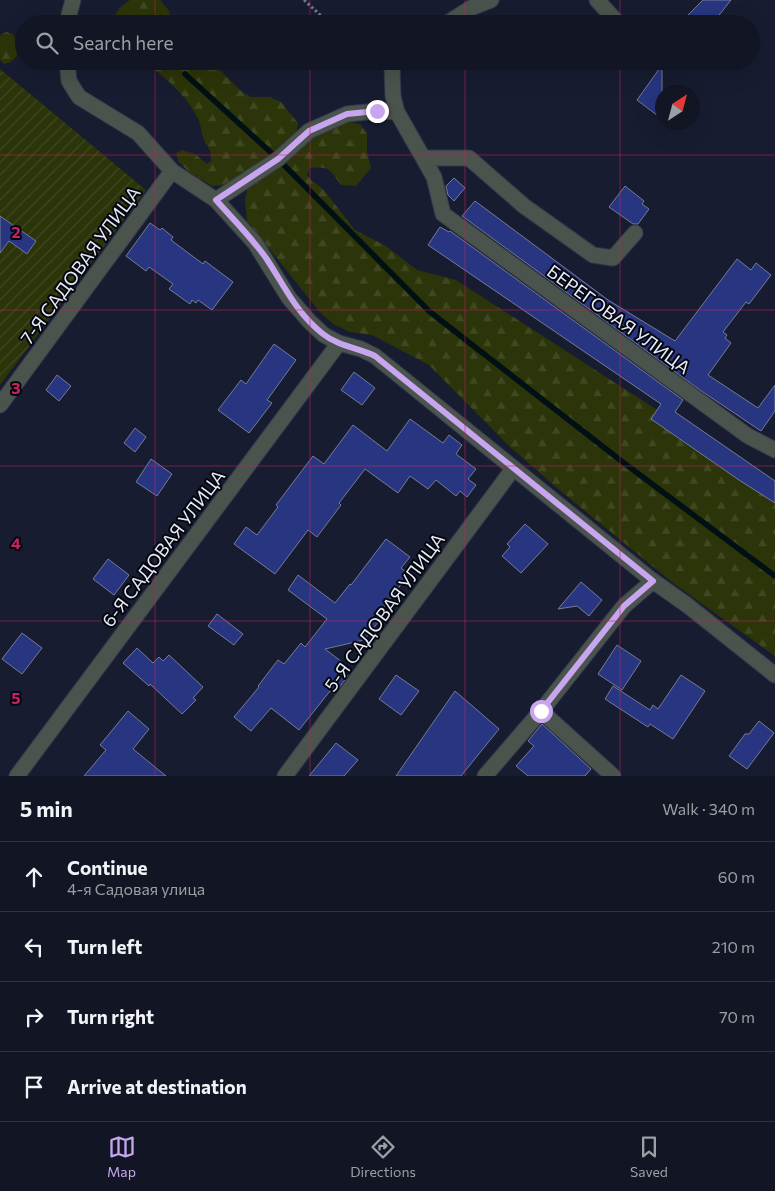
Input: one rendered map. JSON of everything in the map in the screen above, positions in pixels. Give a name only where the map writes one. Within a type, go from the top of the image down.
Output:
[{"type":"street","points":[[69,15],[73,0]]},
{"type":"street","points":[[460,15],[471,8],[491,0]]},
{"type":"street","points":[[597,0],[611,15]]},
{"type":"street","points":[[68,70],[69,81],[79,97],[138,133],[172,171],[216,200],[255,243],[289,298],[324,335],[339,343],[361,349],[375,356],[653,581],[687,605],[775,675]]},
{"type":"street","points":[[392,70],[393,96],[397,112],[424,158],[469,158],[524,206],[592,254],[613,258],[635,233]]},
{"type":"street","points":[[216,200],[278,159],[309,131],[347,114],[377,111],[397,112]]},
{"type":"street","name":"БЕРЕГОВАЯ УЛИЦА","points":[[424,158],[434,177],[443,214],[748,436],[775,450]]},
{"type":"street","name":"7-Я САДОВАЯ УЛИЦА","points":[[0,405],[172,171]]},
{"type":"street","name":"6-Я САДОВАЯ УЛИЦА","points":[[17,776],[339,343]]},
{"type":"street","name":"5-Я САДОВАЯ УЛИЦА","points":[[285,776],[513,469]]},
{"type":"street","points":[[485,776],[541,711],[624,606],[653,581]]},
{"type":"street","points":[[541,711],[613,776]]},
{"type":"path","points":[[304,0],[320,15]]},
{"type":"green space","points":[[130,0],[160,0],[170,15],[115,15]]},
{"type":"green space","points":[[6,32],[13,34],[15,37],[15,58],[4,64],[0,60],[0,35]]},
{"type":"green space","points":[[0,69],[146,190],[0,385]]},
{"type":"green space","points":[[154,70],[219,70],[241,91],[251,97],[270,97],[281,102],[298,123],[296,134],[349,122],[360,124],[367,134],[367,152],[371,168],[356,186],[341,185],[329,170],[322,168],[310,168],[307,175],[323,189],[355,230],[386,246],[417,270],[456,280],[682,426],[775,494],[775,656],[673,583],[557,488],[509,446],[429,365],[372,335],[350,332],[333,324],[319,311],[247,221],[245,200],[251,173],[240,175],[224,185],[212,186],[189,172],[178,161],[176,153],[182,150],[195,154],[207,164],[211,161],[210,151],[204,140],[199,121],[189,103]]},
{"type":"building","points":[[703,0],[731,0],[719,15],[688,15]]},
{"type":"building","points":[[658,70],[662,70],[662,85],[655,85],[655,114],[637,100]]},
{"type":"building","points":[[454,178],[465,188],[454,201],[448,195],[446,186]]},
{"type":"building","points":[[625,186],[644,201],[642,204],[649,209],[638,224],[633,224],[609,207]]},
{"type":"building","points":[[475,201],[608,300],[675,341],[737,259],[751,270],[756,263],[771,275],[749,304],[746,302],[723,332],[727,335],[725,338],[731,343],[708,375],[758,408],[775,385],[775,411],[761,431],[700,390],[462,216]]},
{"type":"building","points":[[0,216],[36,241],[27,254],[9,241],[0,253]]},
{"type":"building","points":[[150,223],[160,230],[162,228],[173,237],[171,240],[203,264],[205,261],[233,282],[212,310],[198,300],[196,303],[192,300],[190,304],[169,289],[173,284],[149,267],[146,271],[126,256]]},
{"type":"building","points":[[440,227],[450,231],[683,400],[675,412],[775,481],[775,503],[651,419],[661,404],[428,245]]},
{"type":"building","points":[[274,344],[296,360],[267,400],[272,403],[249,433],[218,410],[241,380],[246,384]]},
{"type":"building","points":[[354,372],[375,388],[362,405],[341,390]]},
{"type":"building","points":[[57,375],[71,386],[59,401],[46,390]]},
{"type":"building","points":[[410,419],[443,443],[449,435],[462,445],[456,454],[476,469],[468,479],[476,485],[467,497],[460,491],[456,496],[436,480],[428,489],[410,476],[398,493],[365,469],[339,503],[341,505],[317,537],[308,530],[275,574],[234,544],[246,527],[257,535],[278,507],[276,505],[313,456],[324,464],[353,425],[387,451]]},
{"type":"building","points":[[135,428],[146,437],[135,452],[124,443]]},
{"type":"building","points":[[151,459],[172,474],[157,496],[136,482]]},
{"type":"building","points":[[525,524],[548,544],[521,573],[502,556],[510,547],[507,544]]},
{"type":"building","points":[[386,539],[410,557],[401,568],[409,574],[375,619],[379,621],[364,640],[325,649],[342,662],[337,668],[348,676],[334,694],[330,691],[299,730],[271,708],[251,731],[234,717],[278,660],[284,664],[301,643],[305,647],[327,619],[288,590],[298,575],[335,603]]},
{"type":"building","points":[[108,559],[129,575],[114,595],[93,579]]},
{"type":"building","points":[[581,582],[602,600],[589,616],[577,606],[558,609]]},
{"type":"building","points":[[217,614],[243,634],[234,645],[208,626]]},
{"type":"building","points":[[22,633],[42,648],[22,674],[2,659]]},
{"type":"building","points":[[617,645],[641,661],[622,690],[598,674]]},
{"type":"building","points":[[137,648],[153,663],[159,657],[163,661],[169,655],[203,687],[193,698],[196,700],[182,714],[150,684],[149,686],[123,663]]},
{"type":"building","points":[[396,675],[419,691],[401,715],[379,699]]},
{"type":"building","points":[[681,675],[705,691],[673,739],[650,724],[648,727],[605,699],[613,686],[650,710],[653,705],[658,709]]},
{"type":"building","points":[[455,691],[499,729],[461,776],[396,776]]},
{"type":"building","points":[[128,711],[149,729],[133,749],[166,776],[84,776],[106,750],[100,745]]},
{"type":"building","points":[[759,721],[774,733],[747,769],[729,756],[745,734],[749,734]]},
{"type":"building","points":[[542,724],[591,769],[585,776],[528,776],[516,766],[534,746],[528,741]]},
{"type":"building","points":[[336,743],[358,760],[344,776],[309,776]]},
{"type":"waterway","points":[[185,74],[278,159],[430,312],[624,463],[775,576]]},
{"type":"route","points":[[377,111],[347,114],[309,131],[278,159],[216,200],[255,243],[289,298],[324,335],[339,343],[361,349],[375,356],[653,581],[624,606],[541,711]]}]
